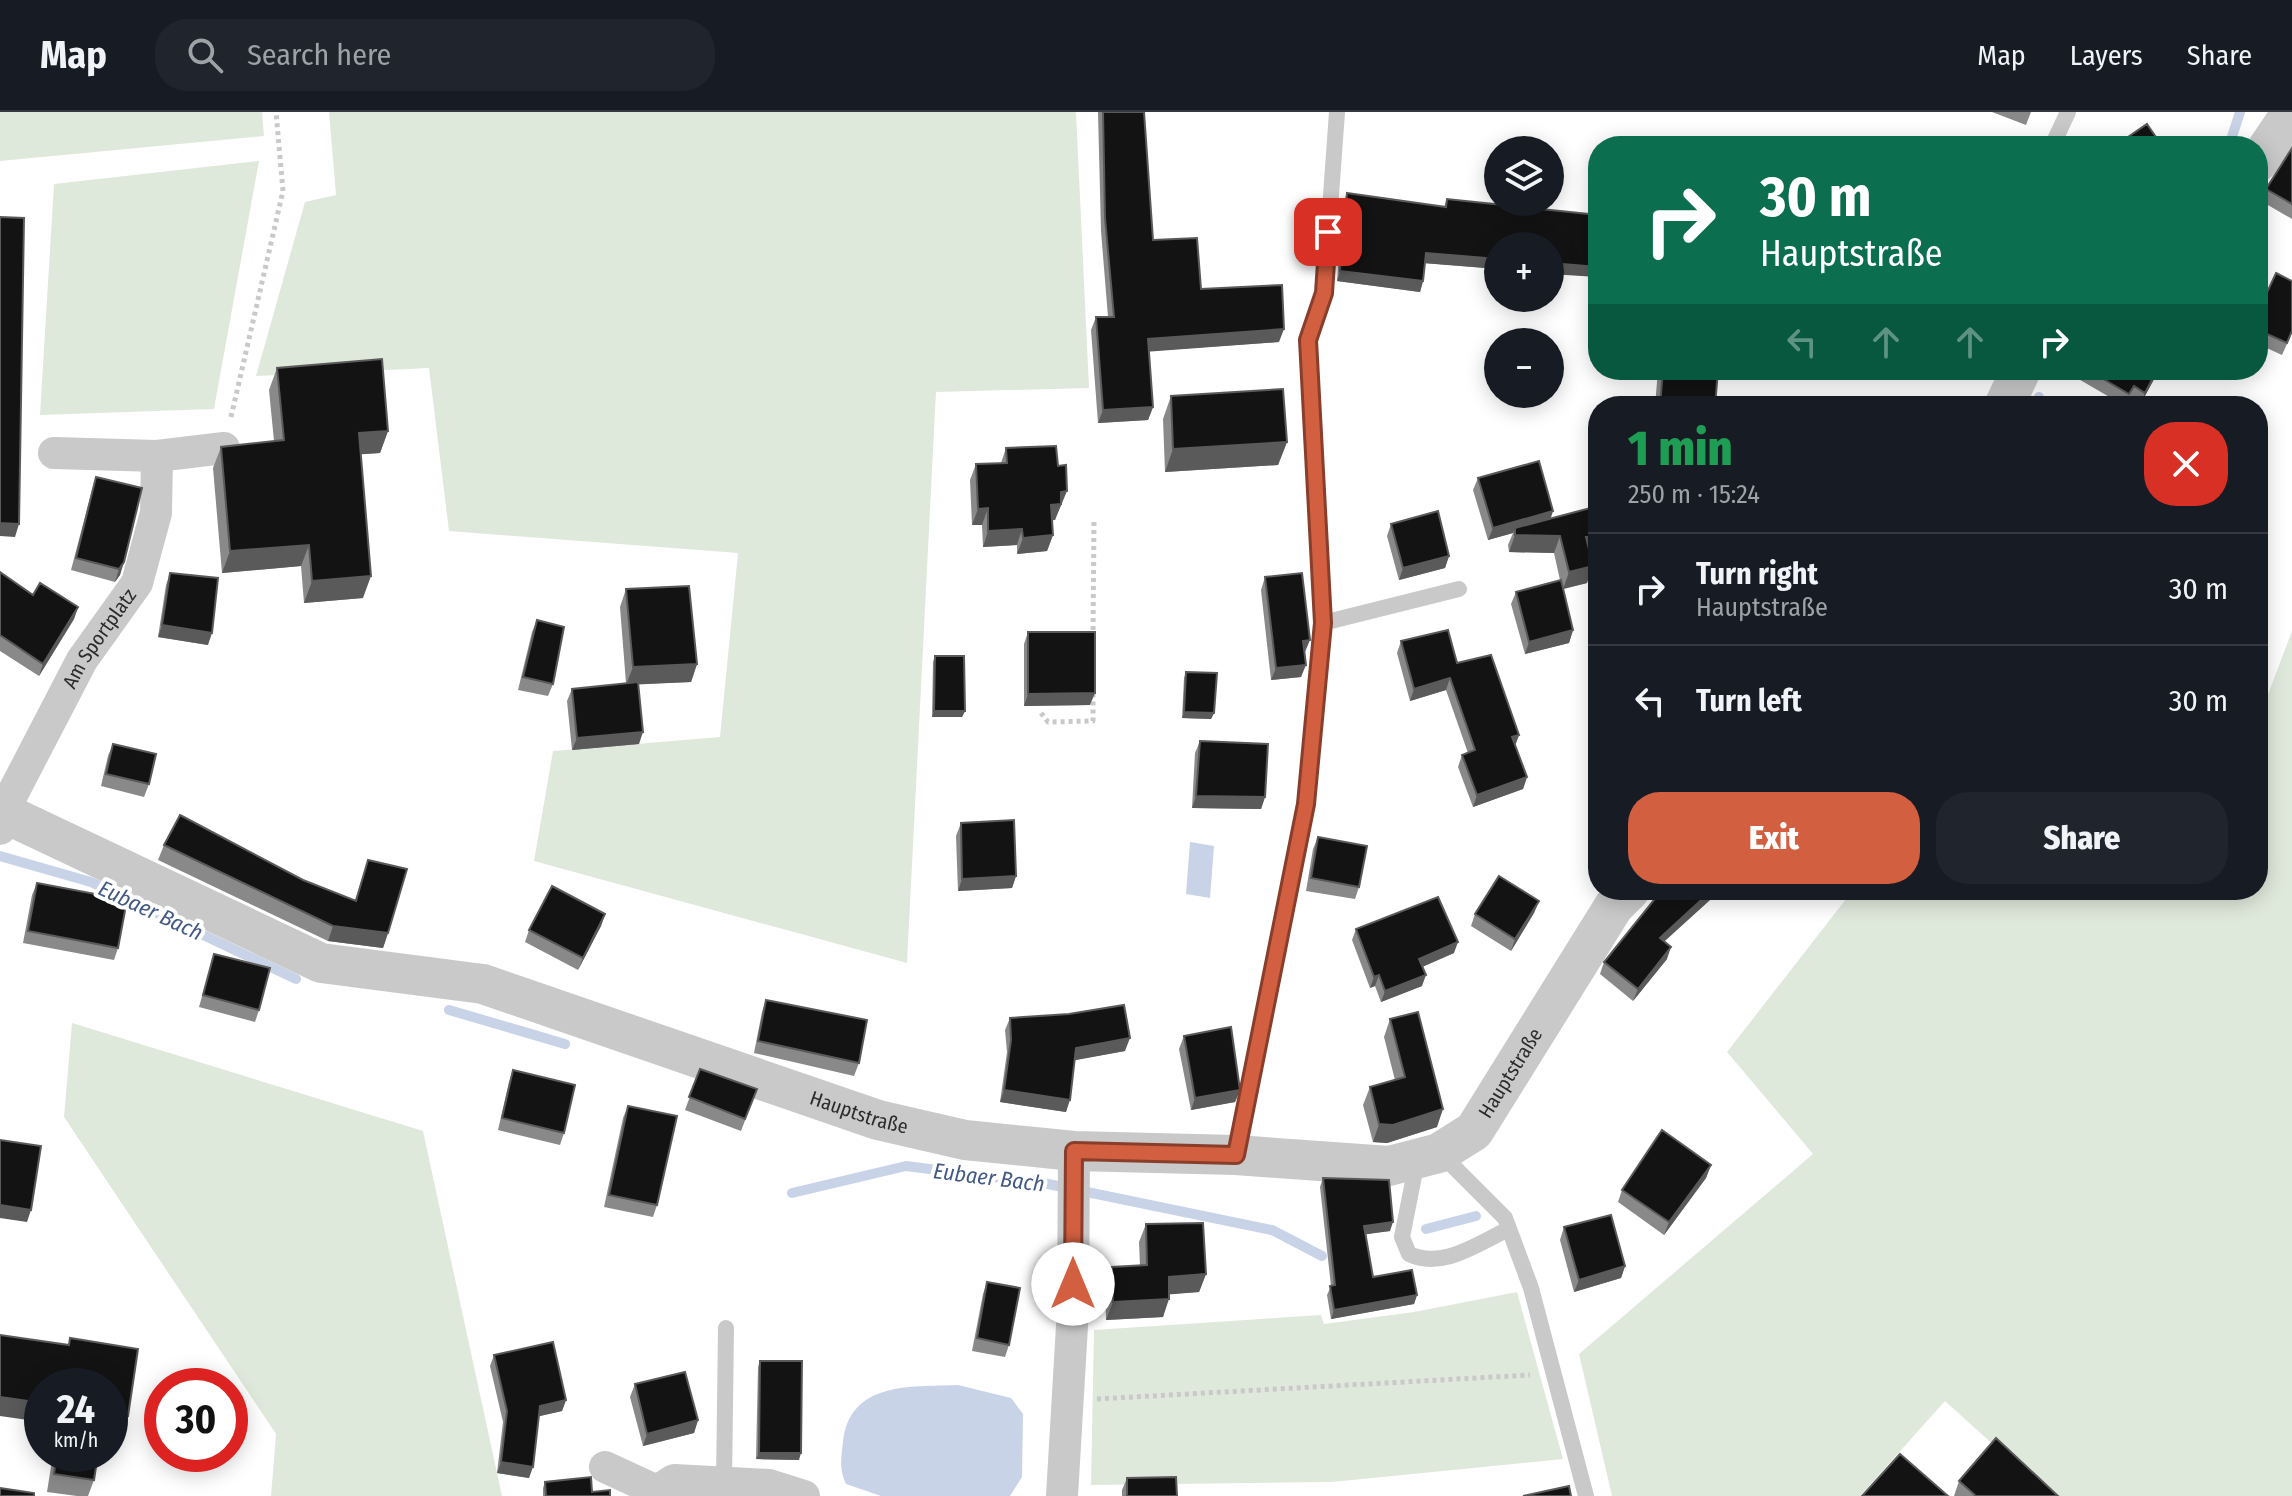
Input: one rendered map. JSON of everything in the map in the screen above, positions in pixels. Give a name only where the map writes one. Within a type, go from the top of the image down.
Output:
[{"type":"street","points":[[2268,147],[2292,112]]},
{"type":"street","points":[[54,453],[157,456],[224,448]]},
{"type":"street","name":"Am Sportplatz","points":[[1,817],[82,660],[137,583],[156,513],[157,456]]},
{"type":"street","name":"Hauptstraße","points":[[1,817],[321,963],[483,984],[878,1120],[965,1140],[1074,1159],[1236,1155],[1389,1166],[1428,1157],[1474,1131],[1620,900]]},
{"type":"street","points":[[1062,1496],[1068,1400],[1074,1159]]},
{"type":"street","points":[[605,1467],[657,1494],[674,1480],[769,1485],[804,1496]]},
{"type":"lane","points":[[1236,1155],[1306,804],[1323,623],[1308,340],[1324,293],[1337,112]]},
{"type":"lane","points":[[2057,136],[2068,112]]},
{"type":"lane","points":[[1323,623],[1459,589]]},
{"type":"lane","points":[[1509,1229],[1443,1259],[1423,1260],[1409,1254],[1402,1237],[1428,1157],[1505,1218],[1531,1288],[1586,1496]]},
{"type":"lane","points":[[724,1483],[726,1328]]},
{"type":"path","points":[[224,448],[283,191],[276,112]]},
{"type":"path","points":[[1093,643],[1094,519]]},
{"type":"path","points":[[1041,713],[1048,722],[1093,721],[1093,690]]},
{"type":"path","points":[[1068,1400],[1553,1373]]},
{"type":"green space","points":[[0,112],[262,112],[264,136],[0,161]]},
{"type":"green space","points":[[329,112],[1076,112],[1089,388],[936,392],[907,963],[534,861],[553,751],[720,737],[738,553],[449,531],[429,368],[256,376],[305,202],[336,195]]},
{"type":"green space","points":[[259,161],[214,409],[40,415],[54,184]]},
{"type":"green space","points":[[2292,631],[2292,1496],[2050,1496],[1945,1401],[1860,1496],[1612,1496],[1579,1354],[1813,1154],[1727,1052],[1845,900],[2268,900],[2268,695]]},
{"type":"green space","points":[[72,1023],[423,1131],[502,1496],[271,1496],[276,1434],[248,1392],[248,1368],[232,1368],[64,1117]]},
{"type":"green space","points":[[1517,1292],[1563,1459],[1332,1482],[1091,1485],[1094,1330],[1321,1315],[1324,1324],[1414,1312]]},
{"type":"water","points":[[1190,842],[1214,846],[1210,898],[1186,894]]},
{"type":"water","points":[[958,1385],[1011,1398],[1023,1414],[1022,1477],[1010,1496],[881,1496],[846,1484],[841,1468],[843,1442],[848,1422],[857,1408],[885,1391]]},
{"type":"building","points":[[1103,112],[1144,112],[1153,240],[1197,238],[1201,289],[1282,285],[1284,329],[1148,339],[1153,407],[1103,410],[1096,317],[1114,317],[1105,218]]},
{"type":"building","points":[[2147,124],[2155,136],[2130,136]]},
{"type":"building","points":[[2292,148],[2292,204],[2268,190]]},
{"type":"building","points":[[1347,193],[1446,207],[1447,199],[1484,203],[1484,216],[1564,216],[1564,211],[1588,214],[1588,266],[1564,264],[1564,232],[1484,232],[1484,258],[1426,253],[1423,281],[1340,271]]},
{"type":"building","points":[[0,217],[24,218],[19,524],[0,523]]},
{"type":"building","points":[[2276,273],[2292,281],[2292,331],[2287,343],[2268,334],[2268,290]]},
{"type":"building","points":[[382,359],[388,431],[359,433],[371,576],[312,581],[309,545],[230,551],[221,447],[284,440],[277,368]]},
{"type":"building","points":[[1662,380],[1717,380],[1716,396],[1661,396]]},
{"type":"building","points":[[2105,380],[2152,380],[2145,393],[2134,386],[2129,394]]},
{"type":"building","points":[[1283,389],[1287,442],[1173,449],[1171,396]]},
{"type":"building","points":[[1056,446],[1058,466],[1066,465],[1067,491],[1061,492],[1061,504],[1051,505],[1053,535],[1023,538],[1022,529],[988,531],[988,508],[978,509],[976,464],[1007,463],[1006,448]]},
{"type":"building","points":[[1539,461],[1553,511],[1493,528],[1478,478]]},
{"type":"building","points":[[96,477],[142,488],[124,562],[119,569],[76,558]]},
{"type":"building","points":[[1588,509],[1588,567],[1569,572],[1560,536],[1515,535],[1515,528]]},
{"type":"building","points":[[1438,511],[1449,556],[1403,568],[1391,524]]},
{"type":"building","points":[[0,572],[33,595],[40,583],[78,607],[43,664],[0,635]]},
{"type":"building","points":[[170,573],[218,578],[212,633],[162,625]]},
{"type":"building","points":[[1302,573],[1310,640],[1303,641],[1306,665],[1276,668],[1265,577]]},
{"type":"building","points":[[1561,580],[1573,630],[1529,642],[1516,592]]},
{"type":"building","points":[[689,586],[697,664],[633,667],[626,589]]},
{"type":"building","points":[[537,620],[564,627],[553,684],[523,677]]},
{"type":"building","points":[[1448,630],[1457,663],[1491,655],[1519,735],[1512,737],[1527,777],[1477,795],[1462,755],[1475,750],[1450,678],[1414,689],[1401,641]]},
{"type":"building","points":[[1028,632],[1095,632],[1095,693],[1028,694]]},
{"type":"building","points":[[935,656],[964,656],[965,711],[934,711]]},
{"type":"building","points":[[1186,672],[1217,673],[1214,713],[1184,712]]},
{"type":"building","points":[[638,682],[643,732],[577,738],[572,689]]},
{"type":"building","points":[[1200,741],[1268,744],[1265,797],[1196,796]]},
{"type":"building","points":[[113,744],[156,754],[149,784],[106,774]]},
{"type":"building","points":[[180,815],[303,880],[356,901],[368,860],[407,869],[388,933],[333,926],[164,845]]},
{"type":"building","points":[[1014,820],[1016,876],[962,879],[961,823]]},
{"type":"building","points":[[1318,837],[1367,846],[1359,887],[1311,878]]},
{"type":"building","points":[[1499,876],[1539,901],[1515,939],[1475,914]]},
{"type":"building","points":[[37,883],[127,900],[118,948],[28,931]]},
{"type":"building","points":[[552,886],[605,914],[583,958],[529,930]]},
{"type":"building","points":[[1438,897],[1458,942],[1419,959],[1426,975],[1385,991],[1379,975],[1374,977],[1356,929]]},
{"type":"building","points":[[1654,900],[1701,900],[1660,938],[1671,947],[1638,989],[1604,962]]},
{"type":"building","points":[[214,954],[270,968],[259,1010],[203,995]]},
{"type":"building","points":[[766,1000],[867,1020],[859,1063],[758,1041]]},
{"type":"building","points":[[1124,1005],[1130,1038],[1076,1048],[1070,1100],[1004,1090],[1011,1040],[1010,1018],[1069,1014]]},
{"type":"building","points":[[1418,1012],[1443,1109],[1393,1125],[1379,1124],[1370,1087],[1405,1077],[1390,1019]]},
{"type":"building","points":[[1231,1027],[1240,1090],[1195,1098],[1184,1036]]},
{"type":"building","points":[[700,1069],[757,1089],[745,1119],[689,1097]]},
{"type":"building","points":[[513,1070],[575,1085],[564,1133],[502,1118]]},
{"type":"building","points":[[628,1106],[677,1116],[657,1205],[609,1195]]},
{"type":"building","points":[[1662,1130],[1711,1165],[1669,1222],[1622,1190]]},
{"type":"building","points":[[0,1140],[41,1146],[31,1210],[0,1205]]},
{"type":"building","points":[[1323,1178],[1389,1180],[1393,1222],[1364,1226],[1373,1277],[1412,1270],[1417,1295],[1334,1310],[1330,1286],[1335,1285]]},
{"type":"building","points":[[1611,1215],[1625,1266],[1579,1280],[1564,1227]]},
{"type":"building","points":[[1203,1223],[1206,1274],[1169,1277],[1169,1299],[1113,1302],[1112,1267],[1147,1265],[1146,1224]]},
{"type":"building","points":[[987,1282],[1020,1288],[1009,1345],[977,1338]]},
{"type":"building","points":[[0,1335],[69,1345],[70,1338],[138,1349],[128,1416],[128,1368],[24,1368],[24,1400],[0,1397]]},
{"type":"building","points":[[553,1342],[566,1400],[540,1406],[533,1467],[501,1462],[507,1411],[494,1355]]},
{"type":"building","points":[[760,1361],[802,1361],[801,1453],[759,1453]]},
{"type":"building","points":[[685,1372],[698,1420],[647,1434],[635,1384]]},
{"type":"building","points":[[1996,1438],[2058,1496],[1976,1496],[1959,1481]]},
{"type":"building","points":[[1900,1454],[1948,1496],[1862,1496]]},
{"type":"building","points":[[54,1472],[95,1472],[94,1480]]},
{"type":"building","points":[[591,1477],[592,1492],[610,1490],[610,1496],[546,1496],[545,1482]]},
{"type":"building","points":[[1176,1477],[1177,1496],[1127,1496],[1127,1478]]},
{"type":"building","points":[[1569,1486],[1571,1496],[1523,1496]]},
{"type":"building","points":[[0,1488],[34,1493],[34,1496],[0,1496]]},
{"type":"waterway","name":"Eubaer Bach","points":[[2232,136],[2240,112]]},
{"type":"waterway","name":"Eubaer Bach","points":[[0,856],[91,882],[296,979]]},
{"type":"waterway","points":[[449,1010],[565,1044]]},
{"type":"waterway","name":"Eubaer Bach","points":[[792,1193],[906,1166],[1048,1184],[1272,1230],[1322,1256]]},
{"type":"waterway","points":[[1426,1229],[1476,1216]]},
{"type":"route","points":[[1073,1284],[1074,1151],[1236,1155],[1306,804],[1323,623],[1308,340],[1324,293],[1328,232]]}]
